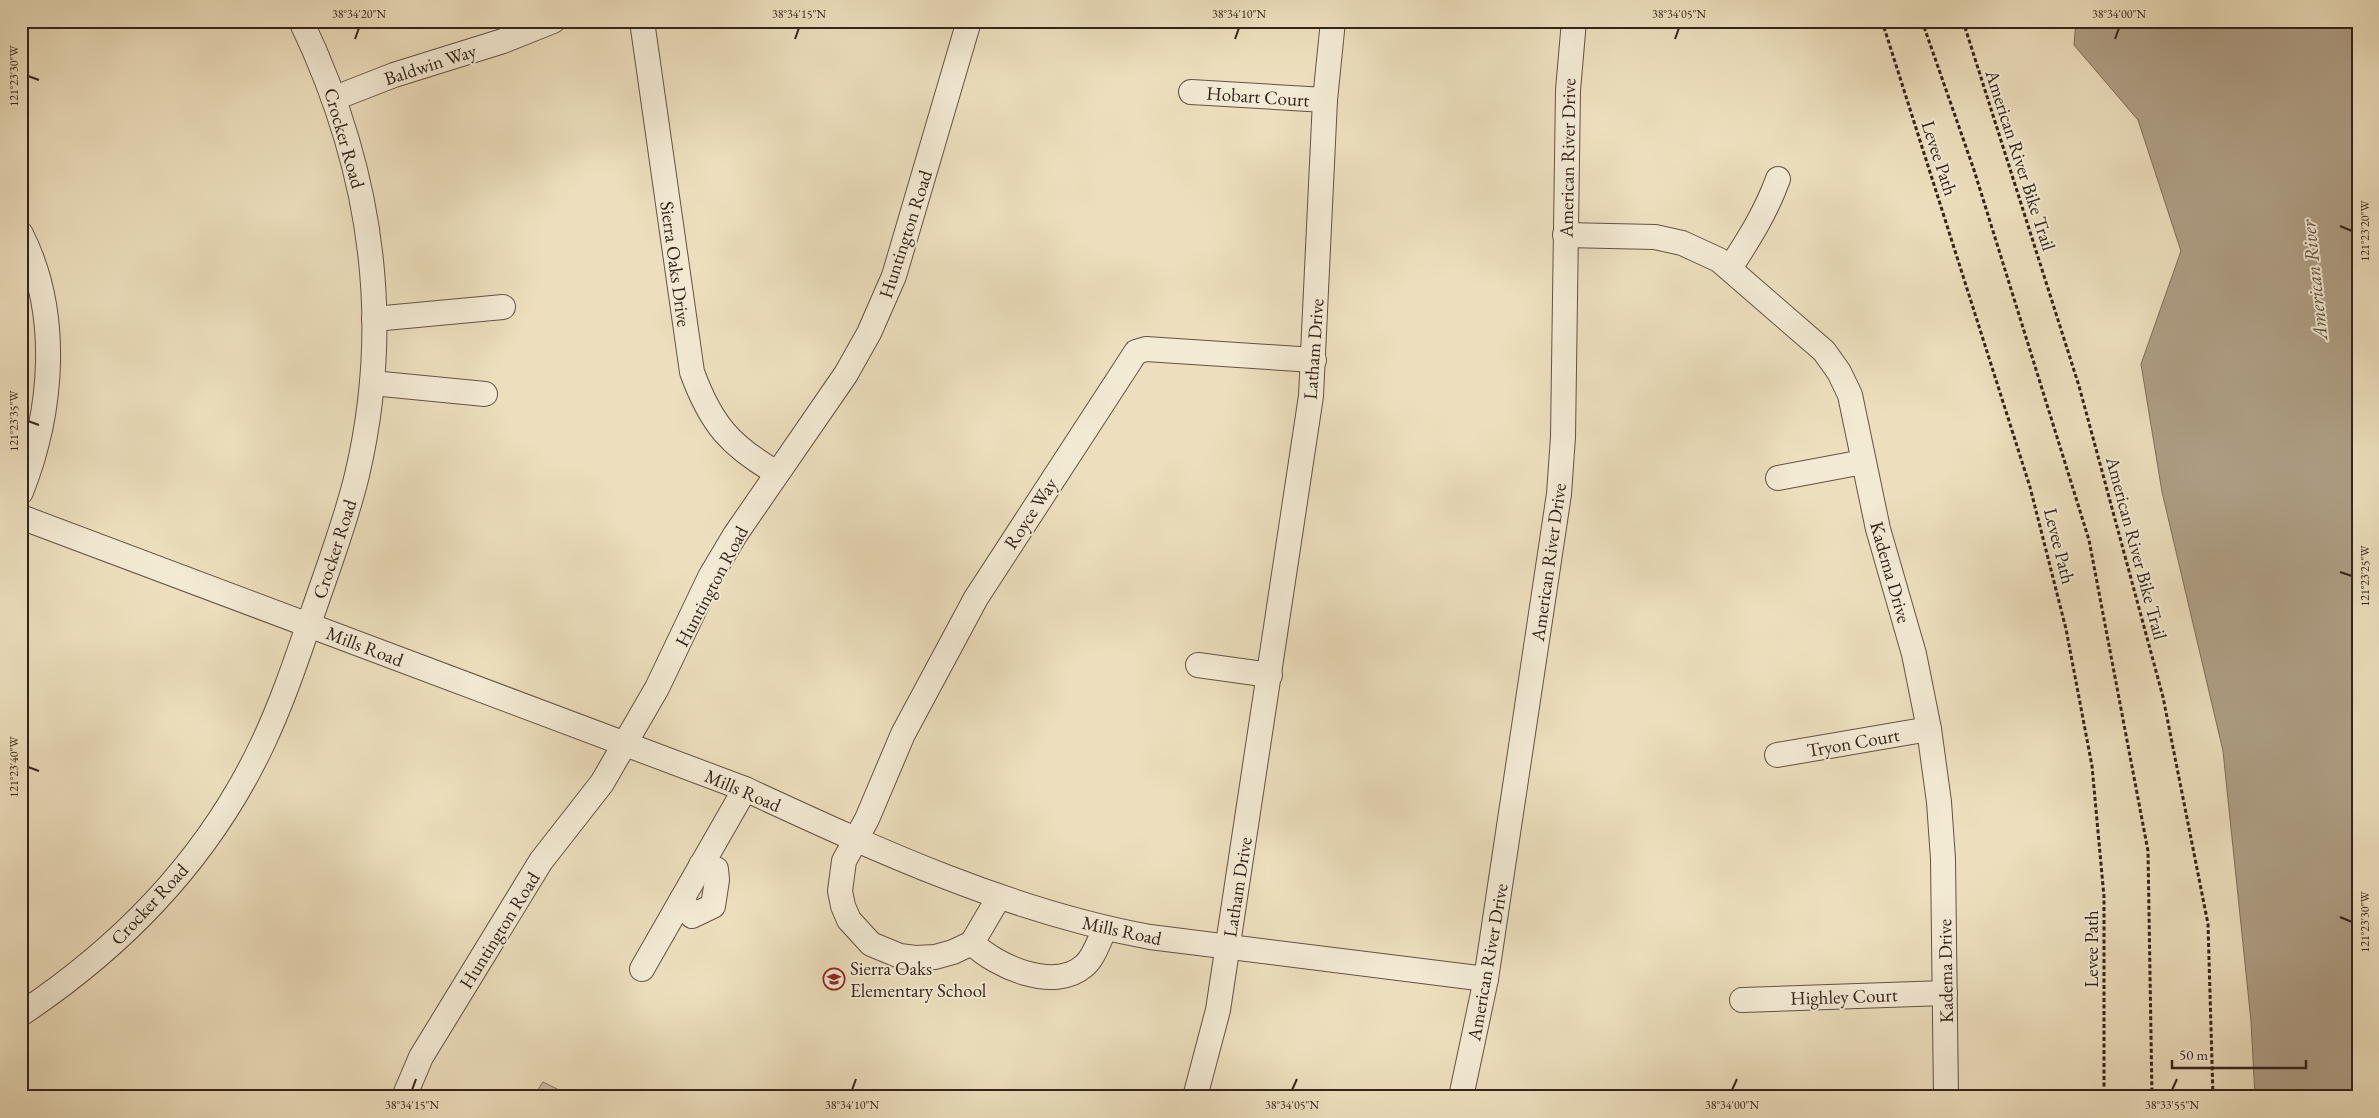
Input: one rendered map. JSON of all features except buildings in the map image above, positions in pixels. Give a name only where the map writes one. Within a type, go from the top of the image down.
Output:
[{"type":"street","name":"Crocker Road","points":[[21,1014],[91,964],[157,900],[187,865],[239,788],[261,748],[280,706],[345,520],[357,475],[372,383],[374,319],[370,244],[362,199],[346,131],[335,98],[302,21]]},
{"type":"street","name":"Baldwin Way","points":[[335,98],[394,74],[503,41],[553,21]]},
{"type":"street","name":"Sierra Oaks Drive","points":[[642,21],[692,372],[701,398],[723,432],[742,451],[777,473]]},
{"type":"street","name":"Huntington Road","points":[[404,1097],[421,1058],[541,861],[602,783],[658,688],[710,577],[735,535],[846,374],[883,305],[894,276],[969,21]]},
{"type":"street","name":"Latham Drive","points":[[1195,1097],[1218,1010],[1311,396],[1325,100],[1333,21]]},
{"type":"street","name":"American River Drive","points":[[1461,1097],[1486,978],[1559,494],[1562,443],[1568,90],[1574,21]]},
{"type":"street","name":"Hobart Court","points":[[1191,92],[1325,100]]},
{"type":"street","points":[[1730,268],[1756,230],[1769,204],[1778,179]]},
{"type":"street","points":[[21,234],[34,259],[42,291],[47,323],[48,365],[45,403],[38,439],[21,492]]},
{"type":"street","name":"Kadema Drive","points":[[1565,235],[1655,237],[1694,248],[1730,268],[1824,351],[1839,372],[1854,407],[1863,462],[1878,529],[1914,654],[1929,729],[1939,802],[1943,859],[1946,1097]]},
{"type":"street","points":[[374,319],[503,307]]},
{"type":"street","name":"Royce Way","points":[[972,944],[954,952],[935,957],[915,958],[900,956],[871,944],[849,920],[840,892],[844,861],[867,819],[903,734],[976,598],[1136,352],[1146,349],[1314,360]]},
{"type":"street","points":[[372,383],[485,394]]},
{"type":"street","points":[[1778,478],[1863,462]]},
{"type":"street","name":"Mills Road","points":[[21,517],[745,789],[855,840],[999,897],[1105,929],[1150,937],[1486,978]]},
{"type":"street","points":[[1198,665],[1270,675]]},
{"type":"street","name":"Tryon Court","points":[[1777,755],[1929,729]]},
{"type":"street","points":[[642,969],[682,899],[692,916],[713,906],[717,880],[716,869],[701,865],[745,789]]},
{"type":"street","points":[[999,897],[972,944],[982,953],[1007,968],[1032,974],[1060,976],[1070,974],[1086,965],[1105,929]]},
{"type":"street","name":"Highley Court","points":[[1742,1000],[1945,994]]},
{"type":"path","name":"Levee Path","points":[[1882,21],[2030,487],[2066,629],[2092,766],[2104,897],[2104,1097]]},
{"type":"path","points":[[1922,21],[1974,170],[2089,540],[2148,851],[2152,1097]]},
{"type":"path","name":"American River Bike Trail","points":[[1963,21],[2079,386],[2163,697],[2208,924],[2213,1097]]},
{"type":"shaded area","points":[[543,1082],[573,1097],[533,1097]]},
{"type":"water","name":"American River","points":[[2076,21],[2358,21],[2358,1097],[2255,1097],[2251,1021],[2223,751],[2162,492],[2141,364],[2181,251],[2138,120],[2074,45]]},
{"type":"place","name":"Sierra Oaks Elementary School","points":[[834,979]]}]
